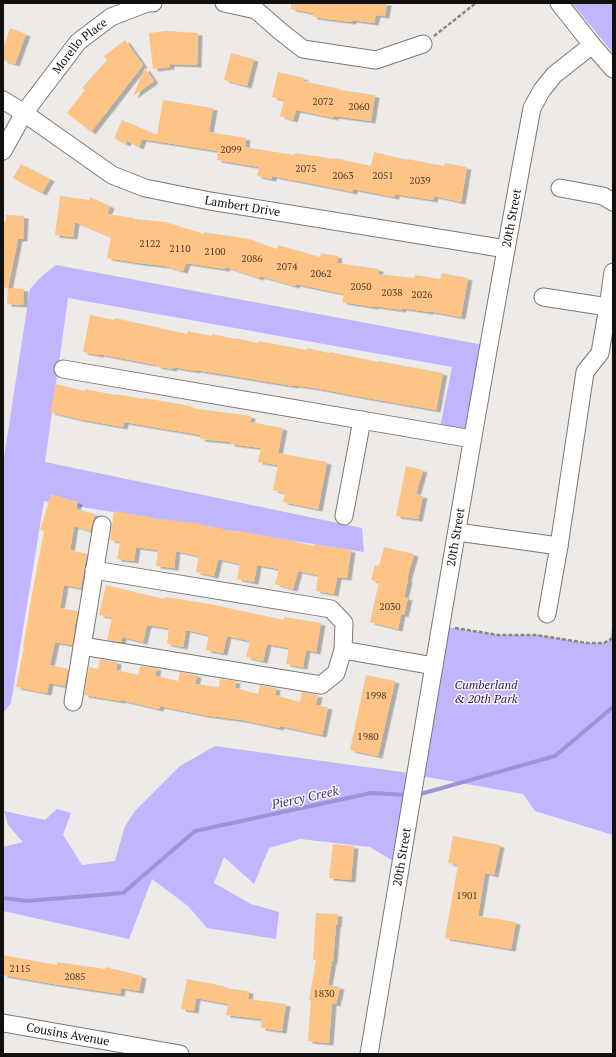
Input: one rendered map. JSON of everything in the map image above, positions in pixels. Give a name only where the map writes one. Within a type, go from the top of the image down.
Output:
[{"type":"street","name":"Morello Place","points":[[3,151],[24,113],[78,42],[111,17],[147,3],[153,3]]},
{"type":"street","points":[[224,3],[256,10],[303,49],[376,60],[423,44]]},
{"type":"street","points":[[558,3],[613,69]]},
{"type":"street","name":"20th Street","points":[[369,1054],[472,439],[532,108],[542,90],[554,75],[592,45]]},
{"type":"street","name":"Lambert Drive","points":[[3,100],[112,175],[145,188],[217,202],[506,249]]},
{"type":"street","points":[[560,188],[603,196],[613,202]]},
{"type":"street","points":[[547,614],[586,372],[600,353],[613,272]]},
{"type":"street","points":[[543,297],[608,307]]},
{"type":"street","points":[[63,369],[472,439]]},
{"type":"street","points":[[344,516],[362,420]]},
{"type":"street","points":[[73,702],[102,525]]},
{"type":"street","points":[[457,532],[559,546]]},
{"type":"street","points":[[82,646],[320,685],[336,673],[343,650],[344,623],[331,609],[94,570]]},
{"type":"street","points":[[343,650],[434,666]]},
{"type":"street","name":"Cousins Avenue","points":[[3,1023],[180,1054]]},
{"type":"path","points":[[423,44],[476,3]]},
{"type":"path","points":[[441,626],[498,635],[536,635],[587,643],[604,643],[613,638]]},
{"type":"green space","points":[[572,3],[613,3],[613,53]]},
{"type":"green space","points":[[56,265],[489,346],[473,434],[440,428],[452,367],[68,298],[45,462],[362,528],[364,552],[44,501],[11,703],[3,713],[3,464],[30,289],[42,276]]},
{"type":"green space","name":"Cumberland & 20th Park","points":[[613,623],[613,835],[535,811],[523,794],[416,775],[401,866],[370,847],[300,839],[269,848],[254,884],[224,857],[214,883],[251,904],[279,912],[276,939],[207,928],[188,906],[152,879],[129,939],[3,911],[3,847],[23,842],[8,825],[4,811],[45,820],[57,809],[71,813],[63,835],[82,865],[115,861],[125,826],[135,811],[180,766],[215,746],[416,774],[441,626],[498,635],[536,635],[587,643],[604,643],[610,640]]},
{"type":"building","points":[[291,3],[387,3],[385,16],[376,15],[374,23],[313,17],[313,13],[291,9]]},
{"type":"building","points":[[10,28],[26,34],[15,64],[3,60],[3,49]]},
{"type":"building","points":[[167,31],[198,33],[197,65],[170,64],[170,67],[153,69],[149,33]]},
{"type":"building","points":[[125,40],[143,65],[91,132],[67,113],[85,90],[82,88],[107,60],[104,56]]},
{"type":"building","points":[[231,53],[254,59],[247,86],[224,80]]},
{"type":"building","points":[[145,68],[154,81],[133,96]]},
{"type":"building","points":[[278,72],[304,78],[303,81],[340,90],[375,95],[371,121],[334,116],[334,118],[296,110],[293,120],[280,116],[284,100],[272,97]]},
{"type":"building","points":[[163,100],[213,108],[209,132],[246,138],[245,147],[294,155],[295,153],[335,158],[371,166],[374,152],[407,160],[444,166],[445,163],[467,167],[461,202],[434,196],[433,200],[395,194],[395,197],[353,189],[353,192],[272,176],[272,179],[257,176],[259,167],[217,160],[218,151],[142,139],[139,147],[127,141],[126,144],[114,138],[122,120],[157,135]]},
{"type":"building","points":[[21,164],[50,179],[42,193],[13,178]]},
{"type":"building","points":[[60,196],[89,200],[90,197],[110,206],[107,214],[134,219],[166,222],[204,234],[204,232],[249,239],[277,249],[278,245],[320,257],[321,253],[338,256],[337,263],[379,269],[378,274],[414,278],[415,275],[440,279],[442,273],[468,278],[461,317],[429,311],[402,308],[402,310],[342,302],[344,294],[296,284],[295,286],[260,276],[259,278],[226,267],[225,269],[186,263],[183,271],[166,266],[107,258],[111,237],[75,222],[73,237],[55,235]]},
{"type":"building","points":[[6,215],[24,216],[23,239],[18,239],[8,288],[3,287],[3,221],[6,221]]},
{"type":"building","points":[[8,288],[24,289],[23,305],[7,304]]},
{"type":"building","points":[[90,315],[114,320],[115,318],[187,334],[188,331],[258,343],[259,341],[307,350],[307,348],[443,373],[436,410],[315,388],[196,370],[173,367],[172,369],[83,352]]},
{"type":"building","points":[[56,384],[85,391],[85,389],[191,406],[191,408],[251,416],[250,422],[283,428],[278,453],[327,462],[318,509],[283,502],[285,493],[273,490],[278,465],[258,462],[261,448],[230,444],[231,442],[200,439],[201,435],[124,422],[123,427],[50,412]]},
{"type":"building","points":[[406,466],[423,470],[416,494],[423,496],[418,519],[396,516]]},
{"type":"building","points":[[51,494],[78,502],[76,509],[95,514],[90,531],[74,526],[70,550],[87,554],[81,588],[64,585],[60,608],[78,611],[72,645],[55,642],[50,665],[68,669],[65,686],[49,683],[47,693],[16,687],[44,531],[40,530]]},
{"type":"building","points":[[114,511],[151,517],[150,518],[196,523],[236,532],[236,530],[276,537],[314,546],[314,544],[351,550],[347,578],[337,577],[334,594],[316,591],[318,575],[298,571],[293,589],[275,584],[279,569],[257,565],[254,582],[237,579],[240,564],[218,559],[214,576],[196,572],[199,556],[176,551],[174,568],[156,566],[158,550],[136,547],[134,561],[117,559],[120,542],[110,540]]},
{"type":"building","points":[[384,547],[414,554],[404,597],[408,598],[404,615],[401,614],[398,629],[370,622],[379,582],[371,580],[375,565],[379,566]]},
{"type":"building","points":[[106,585],[164,599],[165,597],[210,604],[284,620],[284,617],[321,623],[316,652],[306,650],[303,667],[286,664],[289,648],[267,644],[263,661],[246,657],[250,641],[227,636],[223,653],[206,650],[209,635],[186,630],[183,647],[167,644],[169,628],[147,625],[143,642],[122,637],[121,642],[107,640],[112,618],[99,615]]},
{"type":"building","points":[[100,659],[117,662],[116,670],[138,675],[140,666],[157,668],[155,676],[178,681],[180,672],[197,675],[195,684],[219,687],[220,679],[236,681],[235,688],[258,694],[260,685],[276,688],[275,695],[300,702],[302,692],[318,695],[316,705],[328,707],[322,735],[280,726],[279,728],[160,706],[159,709],[121,700],[84,695],[89,667],[98,669]]},
{"type":"building","points":[[366,675],[395,681],[378,756],[350,750]]},
{"type":"building","points":[[453,836],[500,845],[494,875],[485,873],[478,916],[516,922],[511,949],[445,938],[458,865],[448,863]]},
{"type":"building","points":[[333,844],[354,846],[351,880],[329,878]]},
{"type":"building","points":[[316,913],[338,914],[333,961],[328,985],[340,987],[336,1004],[332,1003],[329,1043],[308,1041],[311,1000],[309,1000],[316,960],[313,960]]},
{"type":"building","points":[[3,955],[57,965],[57,962],[105,969],[106,967],[142,976],[139,991],[121,988],[120,994],[3,975]]},
{"type":"building","points":[[187,979],[224,986],[223,988],[249,991],[248,999],[286,1004],[282,1031],[261,1028],[262,1019],[226,1015],[228,1004],[196,998],[194,1011],[181,1009]]},
{"type":"waterway","name":"Piercy Creek","points":[[417,795],[555,756],[613,707]]},
{"type":"waterway","name":"Piercy Creek","points":[[3,898],[27,901],[123,893],[195,831],[371,793],[408,795]]}]
